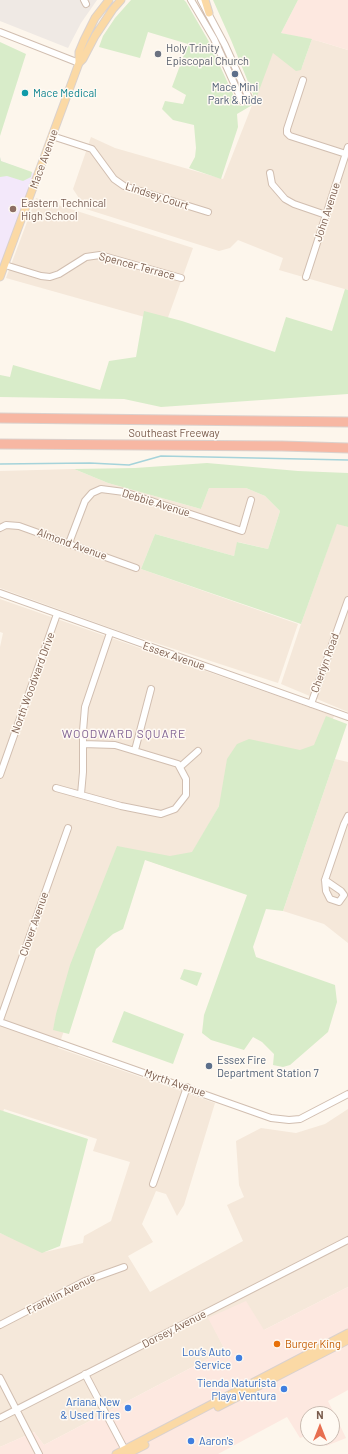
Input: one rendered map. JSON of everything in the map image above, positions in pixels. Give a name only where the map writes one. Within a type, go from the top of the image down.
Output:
[{"type":"highway","name":"Southeast Freeway","points":[[0,416],[30,418],[348,422]]},
{"type":"highway","name":"Southeast Freeway","points":[[0,444],[348,448]]},
{"type":"main road","name":"Mace Avenue","points":[[0,278],[79,63],[79,52],[89,28],[110,0]]},
{"type":"main road","name":"Mace Avenue","points":[[79,63],[83,59],[95,36],[113,9],[121,0]]},
{"type":"main road","points":[[205,0],[209,13]]},
{"type":"main road","points":[[126,1452],[348,1333]]},
{"type":"main road","points":[[116,1454],[126,1452],[348,1340]]},
{"type":"street","points":[[191,0],[214,40],[242,101],[249,98],[209,13],[201,0]]},
{"type":"street","points":[[0,32],[79,63]]},
{"type":"street","points":[[303,80],[287,133],[290,136],[346,157]]},
{"type":"street","name":"Lindsey Court","points":[[52,136],[92,149],[114,179],[124,186],[208,212]]},
{"type":"street","name":"John Avenue","points":[[306,277],[348,147]]},
{"type":"street","points":[[270,173],[272,184],[285,199],[294,204],[326,215]]},
{"type":"street","name":"Spencer Terrace","points":[[5,265],[41,276],[50,277],[59,274],[86,257],[100,255],[181,278]]},
{"type":"street","name":"Debbie Avenue","points":[[69,542],[85,501],[92,493],[101,489],[124,492],[242,531],[251,500]]},
{"type":"street","name":"Almond Avenue","points":[[3,526],[19,526],[69,542],[136,568]]},
{"type":"street","name":"Essex Avenue","points":[[0,593],[348,717]]},
{"type":"street","name":"Cherlyn Road","points":[[311,704],[348,600]]},
{"type":"street","name":"North Woodward Drive","points":[[0,774],[58,614]]},
{"type":"street","points":[[81,794],[83,772],[83,723],[87,699],[110,633]]},
{"type":"street","points":[[135,750],[151,689]]},
{"type":"street","points":[[56,788],[148,812],[166,813],[179,805],[186,795],[187,782],[180,767],[171,761],[135,750],[108,744],[83,744]]},
{"type":"street","points":[[180,767],[198,751]]},
{"type":"street","points":[[325,880],[348,816]]},
{"type":"street","name":"Clover Avenue","points":[[0,1021],[68,828]]},
{"type":"street","name":"Myrth Avenue","points":[[0,1021],[257,1113],[282,1120],[296,1120],[308,1116],[348,1094]]},
{"type":"street","points":[[153,1184],[187,1087]]},
{"type":"street","name":"Dorsey Avenue","points":[[0,1418],[348,1240]]},
{"type":"street","name":"Franklin Avenue","points":[[0,1325],[85,1281],[124,1267]]},
{"type":"street","points":[[85,1374],[126,1452]]},
{"type":"street","points":[[0,1378],[39,1454]]},
{"type":"shaded area","points":[[0,0],[97,0],[81,23],[68,48],[0,21]]},
{"type":"shaded area","points":[[298,0],[348,0],[348,50],[322,42],[281,33]]},
{"type":"shaded area","points":[[312,39],[348,50],[348,290],[279,270],[283,258],[238,240],[230,248],[219,251],[86,209],[73,189],[91,137],[115,148],[223,179],[273,52],[302,67]]},
{"type":"shaded area","name":"Eastern Technical High School","points":[[0,157],[1,161],[38,175],[0,278]]},
{"type":"shaded area","points":[[36,198],[193,248],[166,323],[6,278]]},
{"type":"shaded area","points":[[74,469],[108,483],[201,509],[209,488],[246,488],[265,496],[280,511],[268,549],[238,542],[234,556],[155,534],[141,569],[298,624],[278,683],[122,632],[0,588],[0,471]]},
{"type":"shaded area","points":[[337,523],[348,527],[348,712],[281,684]]},
{"type":"shaded area","points":[[0,599],[334,716],[317,762],[219,806],[183,873],[126,853],[58,1048],[215,1103],[184,1205],[177,1216],[166,1194],[156,1191],[142,1224],[153,1242],[128,1256],[150,1292],[243,1241],[227,1205],[244,1197],[239,1185],[236,1141],[261,1128],[296,1133],[325,1124],[348,1109],[348,1287],[264,1330],[209,1318],[225,1350],[44,1445],[34,1432],[0,1447],[0,1233],[45,1252],[83,1243],[84,1236],[111,1221],[130,1162],[93,1151],[97,1139],[4,1109],[0,1122],[0,647],[3,633],[0,632]]},
{"type":"shaded area","points":[[335,759],[348,762],[348,943],[324,924],[283,911]]},
{"type":"shaded area","points":[[348,1287],[348,1390],[328,1401],[330,1406],[300,1406],[300,1438],[287,1417],[218,1454],[0,1454],[0,1447],[34,1432],[44,1445],[225,1350],[208,1318],[246,1301],[264,1330]]},
{"type":"shaded area","points":[[340,1426],[346,1438],[340,1440]]},
{"type":"green space","points":[[131,0],[184,0],[208,40],[238,105],[242,106],[251,103],[253,94],[213,0],[298,0],[281,33],[312,39],[301,70],[296,71],[273,53],[254,104],[237,114],[238,127],[221,179],[189,168],[195,157],[196,148],[194,125],[173,120],[162,109],[165,101],[183,104],[186,95],[172,87],[188,44],[148,32],[140,58],[99,47],[103,36],[115,18]]},
{"type":"green space","points":[[0,42],[26,54],[0,136]]},
{"type":"green space","points":[[0,157],[1,161],[32,172],[31,177],[23,181],[7,176],[0,177]]},
{"type":"green space","points":[[345,289],[348,290],[348,394],[161,407],[124,399],[0,397],[0,375],[10,377],[13,365],[100,390],[109,361],[136,357],[144,311],[182,321],[275,352],[286,317],[332,331]]},
{"type":"green space","points":[[207,463],[298,471],[348,473],[348,527],[337,524],[301,624],[141,569],[155,534],[234,556],[237,542],[268,549],[280,511],[265,496],[246,488],[209,488],[201,509],[108,483],[74,469],[135,468]]},
{"type":"green space","points":[[326,716],[347,724],[283,911],[266,909],[253,947],[256,957],[335,985],[337,1002],[328,1032],[290,1065],[283,1067],[273,1065],[274,1054],[262,1042],[253,1037],[244,1050],[211,1040],[202,1033],[204,1015],[247,895],[145,860],[123,929],[113,934],[96,949],[69,1034],[53,1030],[70,965],[117,846],[170,856],[192,852],[219,806],[227,759],[237,744],[249,739],[300,750],[314,745]]},
{"type":"green space","points":[[184,969],[202,973],[197,986],[180,979]]},
{"type":"green space","points":[[124,1011],[184,1034],[173,1064],[112,1042]]},
{"type":"green space","points":[[0,1110],[88,1139],[60,1246],[42,1253],[0,1233]]},
{"type":"waterway","points":[[0,464],[90,463],[129,465],[161,456],[348,460]]},
{"type":"place","name":"Holy Trinity Episcopal Church","points":[[158,54]]},
{"type":"place","name":"Mace Mini Park & Ride","points":[[235,74]]},
{"type":"place","name":"Mace Medical","points":[[25,93]]},
{"type":"place","name":"Eastern Technical High School","points":[[13,209]]},
{"type":"place","name":"Essex Fire Department Station 7","points":[[209,1066]]},
{"type":"place","name":"Burger King","points":[[277,1344]]},
{"type":"place","name":"Lou’s Auto Service","points":[[239,1358]]},
{"type":"place","name":"Tienda Naturista Playa Ventura","points":[[284,1389]]},
{"type":"place","name":"Ariana New & Used Tires","points":[[128,1408]]},
{"type":"place","name":"Aaron's","points":[[191,1441]]},
{"type":"district","name":"WOODWARD SQUARE","points":[[124,734]]}]
